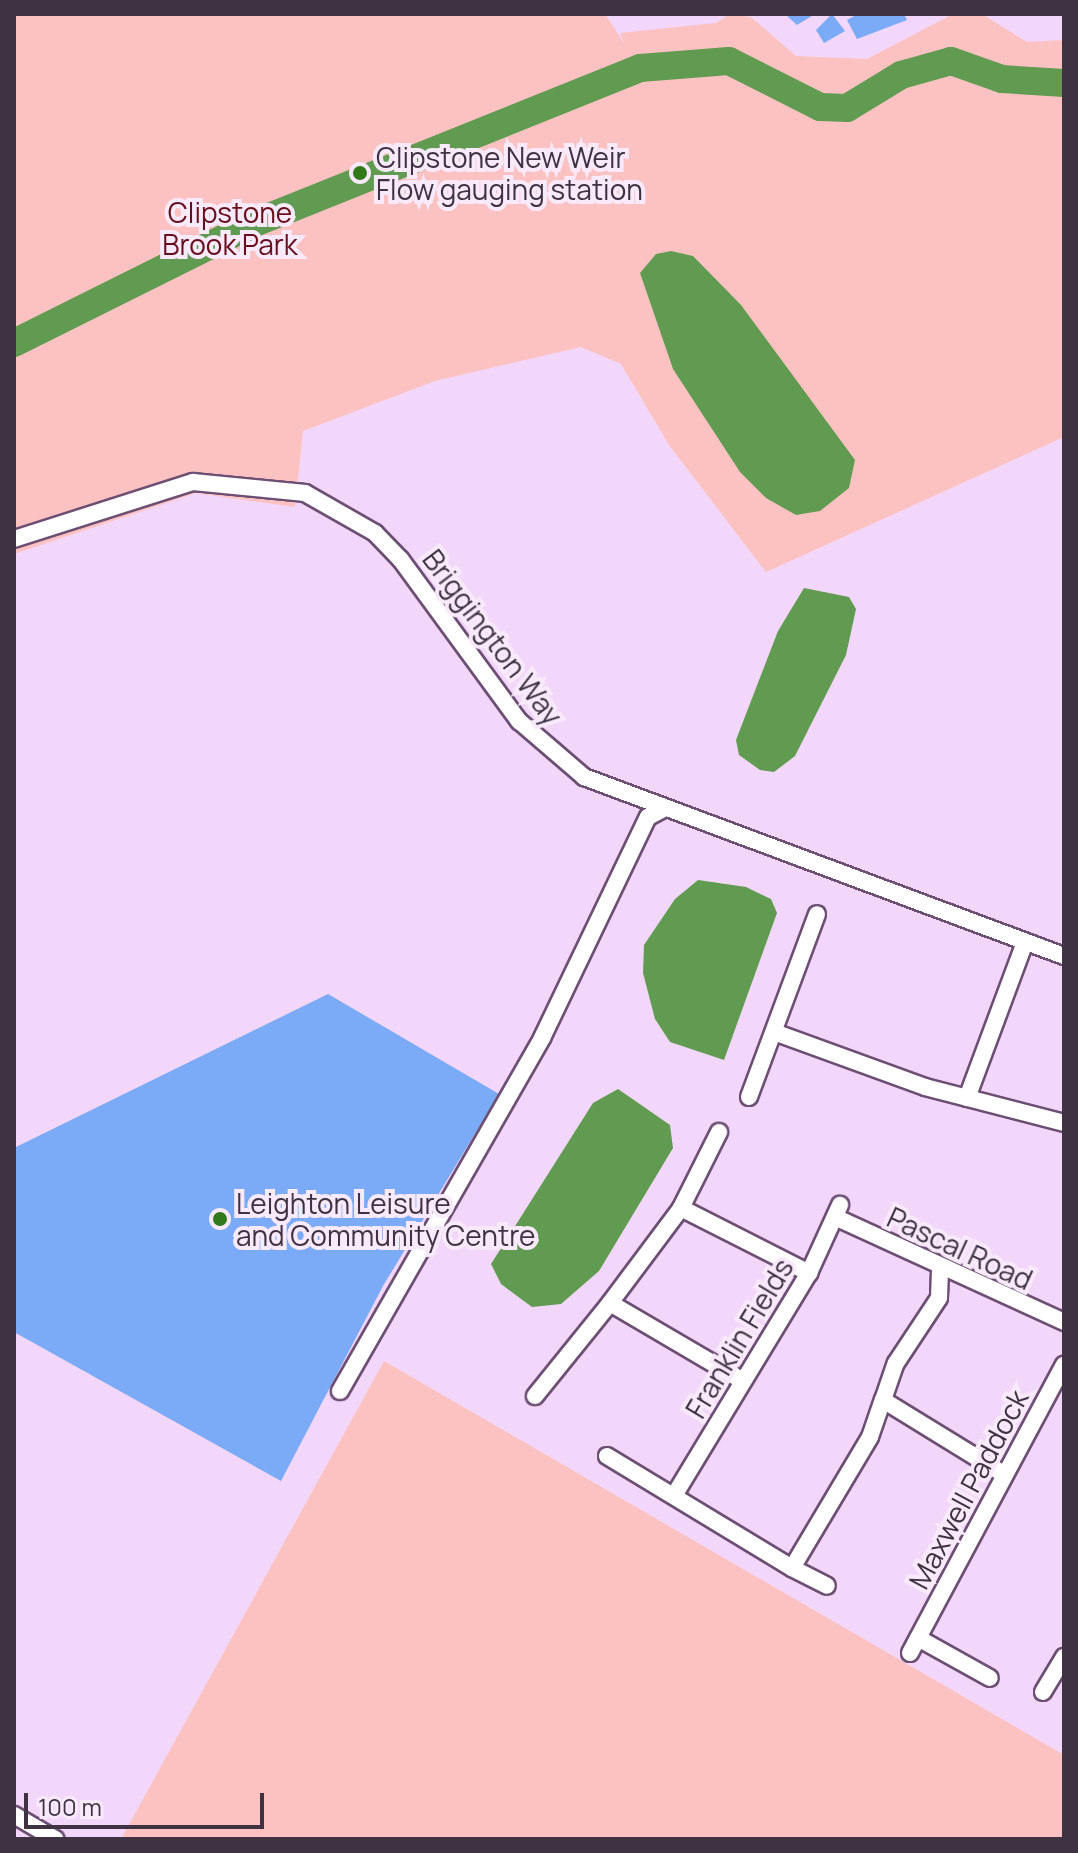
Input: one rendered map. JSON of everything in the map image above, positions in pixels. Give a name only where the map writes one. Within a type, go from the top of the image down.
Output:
[{"type":"street","name":"Briggington Way","points":[[14,539],[193,482],[305,493],[375,533],[401,560],[494,689],[549,752],[584,777],[662,810],[786,848],[1024,945],[1064,956]]},
{"type":"street","points":[[340,1391],[542,1038],[648,817],[662,810]]},
{"type":"street","points":[[749,1097],[817,914]]},
{"type":"street","points":[[967,1098],[1024,945]]},
{"type":"street","points":[[774,1032],[967,1098],[1064,1123]]},
{"type":"street","points":[[535,1396],[681,1208],[719,1132]]},
{"type":"street","points":[[681,1208],[809,1273]]},
{"type":"street","name":"Franklin Fields","points":[[675,1494],[809,1273],[837,1211]]},
{"type":"street","name":"Pascal Road","points":[[837,1211],[940,1268],[1064,1322]]},
{"type":"street","points":[[792,1568],[870,1437],[896,1363],[939,1298],[940,1268]]},
{"type":"street","points":[[610,1303],[743,1381]]},
{"type":"street","name":"Maxwell Paddock","points":[[990,1678],[914,1645],[1064,1364]]},
{"type":"street","points":[[883,1400],[1005,1475]]},
{"type":"street","points":[[607,1456],[827,1586]]},
{"type":"street","points":[[1043,1692],[1064,1657]]},
{"type":"street","points":[[14,1815],[55,1839]]},
{"type":"green space","name":"Clipstone Brook Park","points":[[14,14],[605,14],[624,43],[620,33],[716,23],[730,14],[751,17],[796,56],[867,59],[953,14],[982,14],[1027,42],[1064,40],[1061,78],[1004,74],[952,58],[900,71],[846,103],[821,103],[730,58],[638,65],[729,61],[820,107],[847,108],[901,75],[951,61],[1002,79],[1064,83],[1064,437],[766,572],[669,445],[621,364],[581,347],[435,381],[303,431],[295,507],[196,493],[14,554]]},
{"type":"green space","points":[[384,1361],[1064,1755],[1064,1839],[121,1839]]},
{"type":"shaded area","points":[[671,251],[693,256],[741,305],[855,460],[849,488],[820,511],[796,515],[766,498],[740,472],[673,369],[640,273],[656,254]]},
{"type":"shaded area","points":[[804,588],[849,597],[856,609],[846,655],[795,756],[774,772],[760,770],[739,755],[736,740],[778,631]]},
{"type":"shaded area","points":[[698,880],[746,887],[771,899],[777,913],[724,1060],[670,1042],[655,1019],[643,973],[644,945],[675,899]]},
{"type":"shaded area","points":[[618,1089],[670,1125],[673,1148],[599,1271],[561,1304],[532,1307],[501,1284],[491,1264],[593,1103]]},
{"type":"building","points":[[785,14],[815,14],[797,25]]},
{"type":"building","points":[[832,14],[845,31],[824,43],[816,30]]},
{"type":"building","points":[[858,14],[904,14],[907,20],[857,39],[847,20]]},
{"type":"building","name":"Leighton Leisure and Community Centre","points":[[328,994],[499,1094],[383,1286],[281,1481],[14,1332],[14,1148]]},
{"type":"waterway","points":[[14,343],[257,222],[640,68],[729,61],[820,107],[847,108],[901,75],[951,61],[1002,79],[1064,83]]},
{"type":"place","name":"Clipstone New Weir Flow gauging station","points":[[360,173]]},
{"type":"place","name":"Leighton Leisure and Community Centre","points":[[220,1219]]}]
